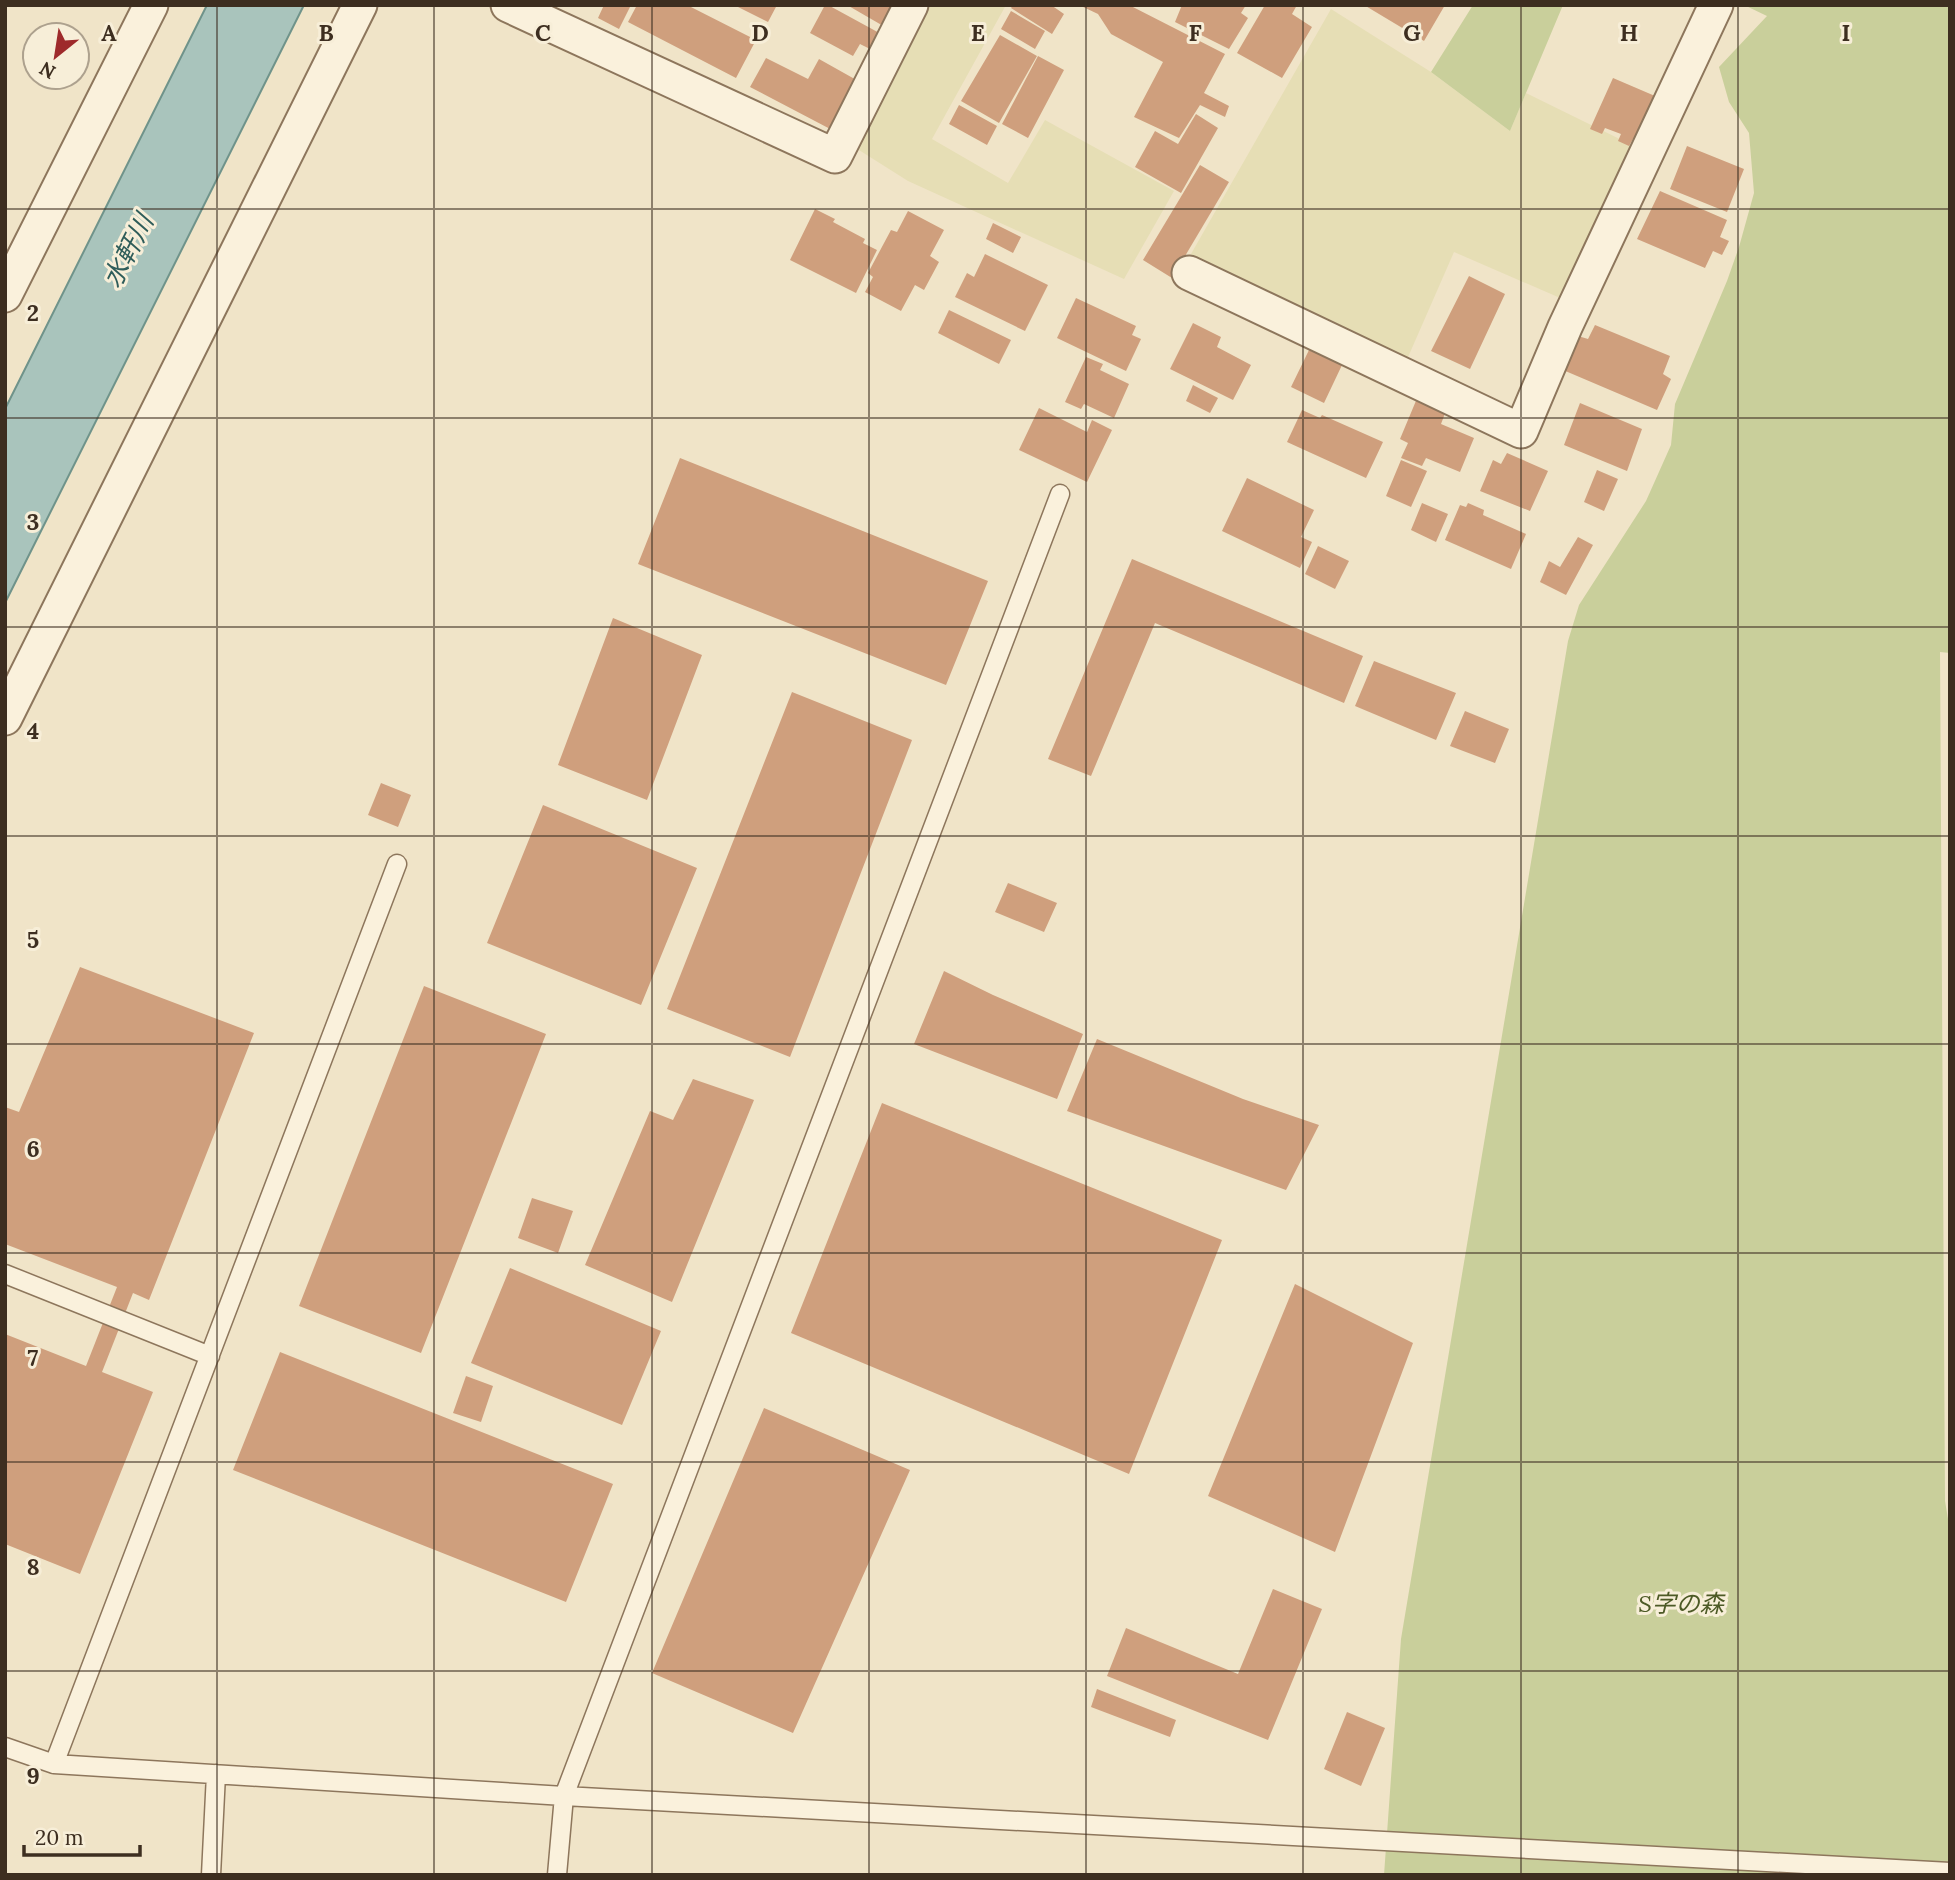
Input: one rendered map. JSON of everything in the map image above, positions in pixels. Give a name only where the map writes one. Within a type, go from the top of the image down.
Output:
[{"type":"street","points":[[5,295],[151,5]]},
{"type":"street","points":[[5,718],[360,5]]},
{"type":"street","points":[[508,5],[835,156],[911,5]]},
{"type":"street","points":[[1189,272],[1521,431],[1565,327],[1716,5]]},
{"type":"lane","points":[[557,1875],[564,1796],[1060,494]]},
{"type":"lane","points":[[54,1764],[397,864]]},
{"type":"lane","points":[[5,1274],[210,1356]]},
{"type":"lane","points":[[5,1747],[54,1764],[564,1796],[1950,1872]]},
{"type":"lane","points":[[211,1875],[216,1774]]},
{"type":"shaded area","points":[[917,5],[1006,5],[932,139],[1008,183],[1045,120],[1174,191],[1124,279],[908,181],[851,145]]},
{"type":"shaded area","points":[[1331,9],[1431,72],[1510,131],[1526,93],[1642,150],[1574,304],[1454,252],[1405,364],[1187,261]]},
{"type":"green space","points":[[1473,5],[1563,5],[1510,131],[1431,72]]},
{"type":"green space","name":"S字の森","points":[[1744,5],[1950,5],[1950,653],[1940,652],[1945,1501],[1950,1531],[1950,1875],[1384,1875],[1401,1639],[1568,641],[1579,605],[1646,501],[1671,445],[1675,404],[1727,281],[1754,193],[1749,133],[1729,102],[1719,67],[1767,16]]},
{"type":"water","name":"水軒川","points":[[207,5],[304,5],[5,603],[5,409]]},
{"type":"building","points":[[604,5],[631,5],[619,29],[598,18]]},
{"type":"building","points":[[637,5],[687,5],[756,40],[736,78],[628,22]]},
{"type":"building","points":[[734,5],[777,5],[768,22]]},
{"type":"building","points":[[825,5],[883,35],[874,51],[860,44],[853,56],[810,33]]},
{"type":"building","points":[[847,5],[898,5],[885,27]]},
{"type":"building","points":[[1013,5],[1051,5],[1064,14],[1052,34],[1011,8]]},
{"type":"building","points":[[1079,5],[1129,5],[1225,54],[1204,93],[1229,106],[1225,117],[1200,105],[1179,138],[1134,117],[1163,62],[1111,34],[1098,14]]},
{"type":"building","points":[[1182,5],[1246,5],[1241,13],[1248,18],[1229,49],[1175,22]]},
{"type":"building","points":[[1265,5],[1297,5],[1292,14],[1312,27],[1282,78],[1237,53]]},
{"type":"building","points":[[1364,5],[1445,5],[1424,41]]},
{"type":"building","points":[[1011,11],[1045,31],[1035,49],[1001,29]]},
{"type":"building","points":[[1000,35],[1037,56],[999,123],[961,101]]},
{"type":"building","points":[[1038,56],[1064,70],[1028,138],[1002,124]]},
{"type":"building","points":[[766,58],[808,79],[819,59],[860,82],[834,131],[750,87]]},
{"type":"building","points":[[1613,78],[1669,102],[1648,146],[1633,139],[1629,146],[1618,141],[1621,134],[1605,128],[1602,134],[1590,129]]},
{"type":"building","points":[[959,105],[997,126],[987,145],[949,124]]},
{"type":"building","points":[[1196,114],[1218,128],[1181,193],[1135,167],[1155,131],[1178,144]]},
{"type":"building","points":[[1687,146],[1744,169],[1727,212],[1670,189]]},
{"type":"building","points":[[1200,165],[1229,182],[1172,278],[1143,260]]},
{"type":"building","points":[[1660,191],[1727,220],[1720,237],[1729,241],[1722,255],[1713,251],[1705,268],[1637,239]]},
{"type":"building","points":[[815,209],[835,219],[833,222],[865,239],[863,243],[877,250],[856,293],[790,260]]},
{"type":"building","points":[[908,211],[944,230],[930,256],[939,262],[924,290],[915,285],[901,311],[865,292],[873,277],[868,273],[891,230],[897,232]]},
{"type":"building","points":[[993,223],[1021,237],[1013,253],[986,239]]},
{"type":"building","points":[[985,254],[1048,285],[1025,331],[955,297],[967,273],[974,277]]},
{"type":"building","points":[[1469,276],[1505,294],[1470,369],[1431,351]]},
{"type":"building","points":[[1076,298],[1136,326],[1132,335],[1141,339],[1126,371],[1057,338]]},
{"type":"building","points":[[949,310],[1011,340],[999,364],[938,333]]},
{"type":"building","points":[[1193,323],[1221,337],[1217,347],[1251,365],[1233,400],[1170,369]]},
{"type":"building","points":[[1595,325],[1670,356],[1663,374],[1671,379],[1657,410],[1563,370],[1578,336],[1588,339]]},
{"type":"building","points":[[1309,350],[1342,365],[1324,403],[1291,387]]},
{"type":"building","points":[[1086,357],[1103,364],[1100,370],[1129,384],[1114,418],[1084,404],[1081,409],[1065,402]]},
{"type":"building","points":[[1193,385],[1218,398],[1210,413],[1186,401]]},
{"type":"building","points":[[1418,396],[1447,408],[1441,424],[1474,438],[1460,472],[1426,458],[1422,466],[1401,458],[1408,443],[1400,439]]},
{"type":"building","points":[[1580,403],[1642,429],[1627,471],[1564,445]]},
{"type":"building","points":[[1039,408],[1087,432],[1092,420],[1112,430],[1087,482],[1019,450]]},
{"type":"building","points":[[1302,410],[1320,418],[1322,415],[1383,442],[1366,478],[1287,442]]},
{"type":"building","points":[[1507,453],[1548,471],[1530,511],[1480,491],[1493,460],[1501,464]]},
{"type":"building","points":[[680,458],[988,581],[946,685],[638,564]]},
{"type":"building","points":[[1401,460],[1427,471],[1411,507],[1386,496]]},
{"type":"building","points":[[1597,470],[1618,479],[1604,511],[1584,502]]},
{"type":"building","points":[[1247,478],[1314,510],[1301,537],[1312,542],[1300,568],[1222,531]]},
{"type":"building","points":[[1422,503],[1448,514],[1436,542],[1411,530]]},
{"type":"building","points":[[1468,503],[1484,510],[1483,515],[1526,534],[1511,569],[1445,540],[1460,505],[1466,507]]},
{"type":"building","points":[[1578,537],[1593,545],[1566,595],[1540,582],[1549,561],[1560,567]]},
{"type":"building","points":[[1318,546],[1349,561],[1335,589],[1305,574]]},
{"type":"building","points":[[1132,559],[1363,656],[1344,703],[1155,623],[1091,776],[1048,759]]},
{"type":"building","points":[[613,618],[702,655],[647,800],[558,765]]},
{"type":"building","points":[[1374,661],[1456,693],[1436,740],[1355,706]]},
{"type":"building","points":[[792,692],[912,740],[790,1057],[667,1009]]},
{"type":"building","points":[[1465,711],[1509,729],[1495,763],[1450,746]]},
{"type":"building","points":[[381,783],[411,795],[398,827],[368,815]]},
{"type":"building","points":[[543,805],[697,868],[641,1005],[487,943]]},
{"type":"building","points":[[1008,883],[1057,903],[1044,932],[995,912]]},
{"type":"building","points":[[80,967],[254,1033],[149,1300],[133,1293],[102,1372],[153,1392],[80,1574],[5,1544],[5,1334],[86,1366],[117,1287],[5,1244],[5,1107],[19,1112]]},
{"type":"building","points":[[944,971],[1083,1034],[1057,1099],[914,1044]]},
{"type":"building","points":[[424,986],[546,1034],[421,1353],[299,1306]]},
{"type":"building","points":[[1097,1039],[1243,1099],[1319,1125],[1286,1190],[1067,1111]]},
{"type":"building","points":[[693,1079],[754,1100],[672,1302],[585,1265],[650,1111],[673,1120]]},
{"type":"building","points":[[882,1103],[1222,1240],[1129,1474],[791,1333]]},
{"type":"building","points":[[532,1198],[573,1211],[558,1253],[518,1238]]},
{"type":"building","points":[[510,1268],[661,1331],[622,1425],[471,1363]]},
{"type":"building","points":[[1295,1284],[1413,1343],[1335,1552],[1208,1496]]},
{"type":"building","points":[[280,1352],[613,1484],[566,1602],[233,1470]]},
{"type":"building","points":[[466,1376],[493,1386],[481,1422],[453,1413]]},
{"type":"building","points":[[764,1408],[910,1470],[793,1733],[652,1673]]},
{"type":"building","points":[[1273,1589],[1322,1609],[1268,1740],[1107,1676],[1126,1628],[1238,1674]]},
{"type":"building","points":[[1097,1689],[1176,1720],[1170,1737],[1091,1707]]},
{"type":"building","points":[[1347,1712],[1385,1728],[1361,1786],[1324,1769]]}]
